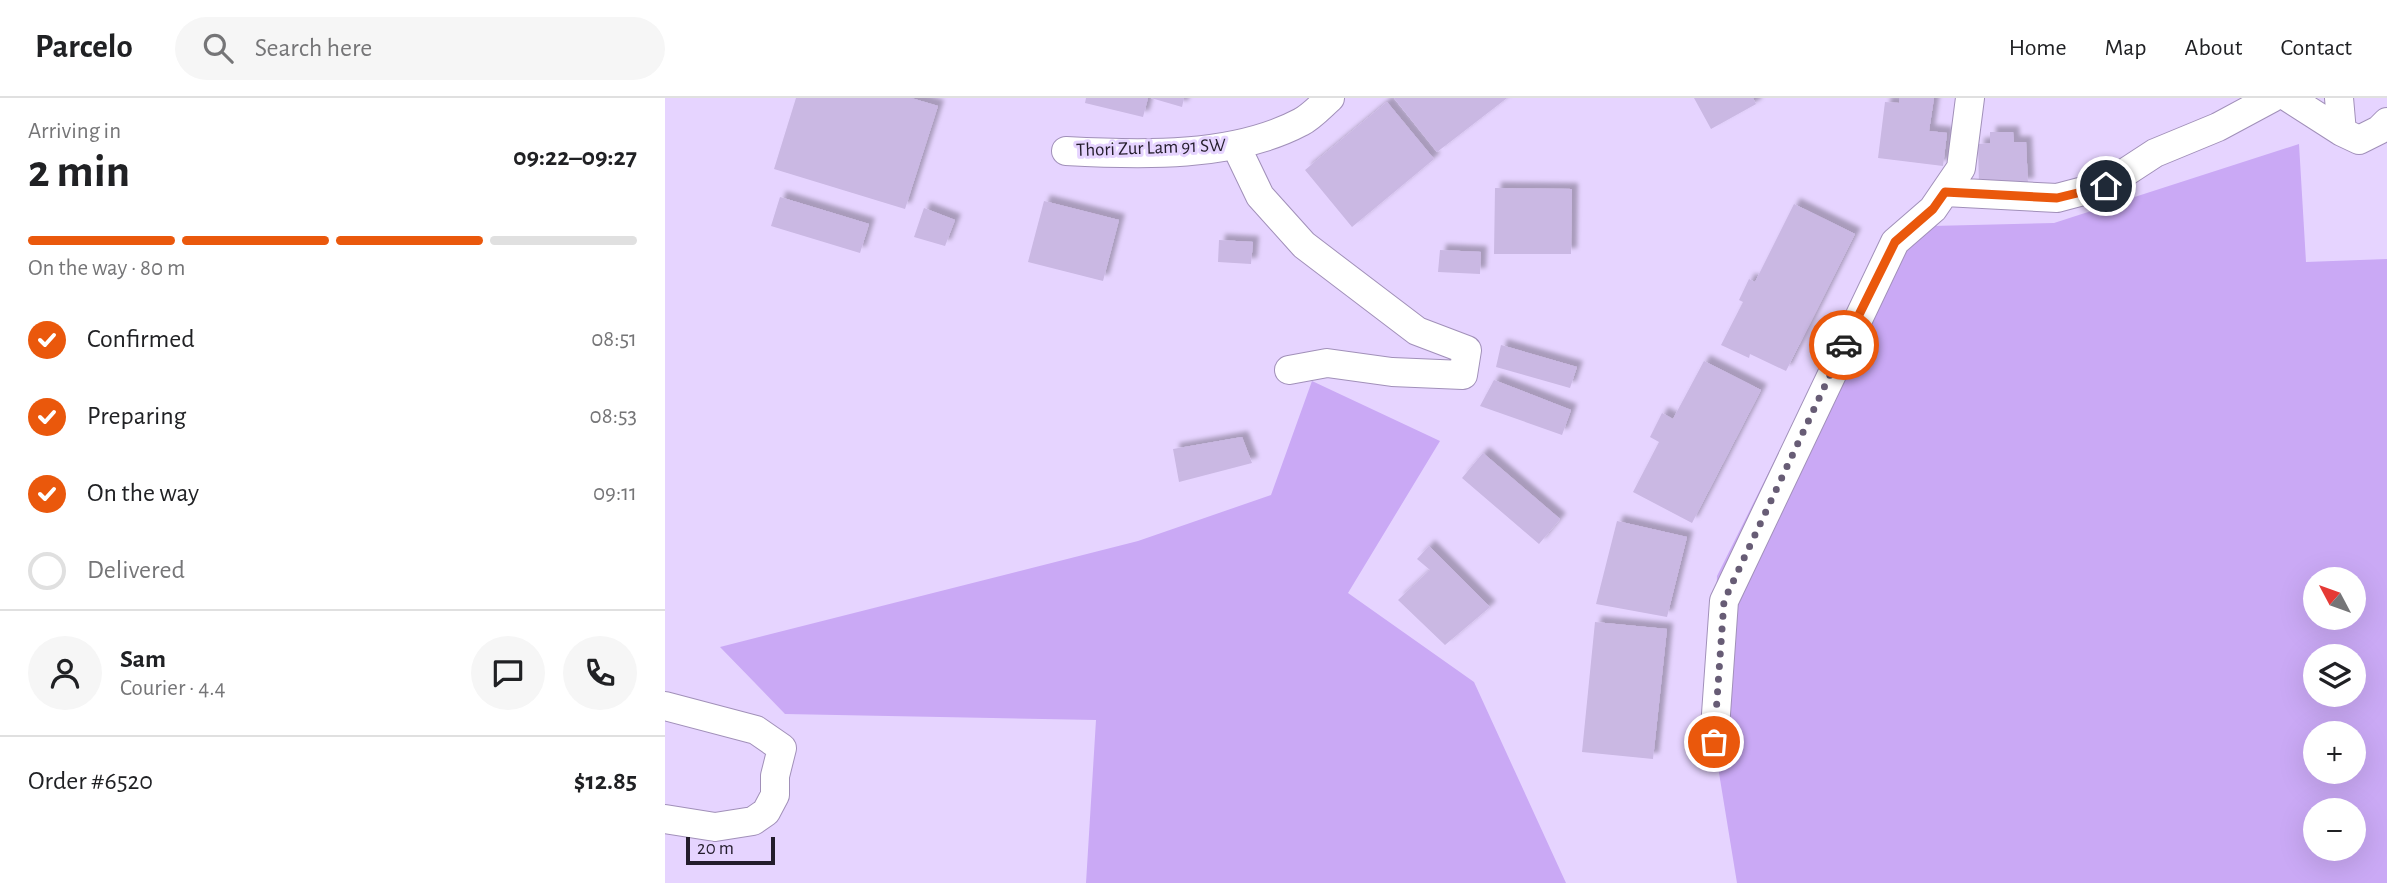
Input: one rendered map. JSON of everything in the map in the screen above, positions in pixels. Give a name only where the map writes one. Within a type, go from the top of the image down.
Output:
[{"type":"street","name":"Thori Zur Lam 91 SW","points":[[1066,151],[1112,153],[1236,146],[1302,122],[1330,98]]},
{"type":"street","points":[[1714,742],[1724,601],[1880,269],[1895,242],[1933,209],[1961,168],[1970,98]]},
{"type":"street","points":[[1945,192],[2057,198],[2106,186],[2155,153],[2218,127],[2272,98]]},
{"type":"street","points":[[2289,98],[2359,140],[2379,130],[2387,122]]},
{"type":"street","points":[[2339,98],[2342,132]]},
{"type":"street","name":"Thori Zur Lam 91 SW","points":[[1236,146],[1260,196],[1304,245],[1417,331],[1467,350],[1463,375],[1392,372],[1327,363],[1289,370]]},
{"type":"street","points":[[665,706],[756,730],[782,748],[775,776],[775,795],[766,812],[753,821],[715,827],[665,819]]},
{"type":"shaded area","points":[[2299,144],[2306,262],[2387,259],[2387,883],[1737,883],[1711,724],[1717,576],[1891,227],[2054,223]]},
{"type":"shaded area","points":[[1312,381],[1440,441],[1348,593],[1474,682],[1566,883],[1086,883],[1096,720],[785,714],[720,647],[1138,541],[1271,495]]},
{"type":"building","points":[[796,98],[911,98],[938,106],[905,209],[774,169]]},
{"type":"building","points":[[1086,98],[1148,98],[1143,117],[1085,103]]},
{"type":"building","points":[[1151,98],[1184,98],[1182,107]]},
{"type":"building","points":[[1394,98],[1507,98],[1437,152]]},
{"type":"building","points":[[1694,98],[1753,98],[1756,104],[1711,129]]},
{"type":"building","points":[[1900,98],[1934,98],[1929,131],[1947,133],[1943,166],[1878,158],[1885,102],[1899,103]]},
{"type":"building","points":[[1387,102],[1434,159],[1352,227],[1305,170]]},
{"type":"building","points":[[1990,132],[2013,132],[2014,142],[2026,142],[2028,184],[1979,186],[1978,144],[1990,143]]},
{"type":"building","points":[[1495,188],[1572,189],[1571,254],[1494,254]]},
{"type":"building","points":[[780,197],[869,224],[860,253],[771,226]]},
{"type":"building","points":[[1044,201],[1119,220],[1103,281],[1028,262]]},
{"type":"building","points":[[1794,204],[1855,234],[1786,371],[1750,354],[1749,358],[1721,345],[1743,302],[1739,300],[1749,279],[1755,282]]},
{"type":"building","points":[[924,208],[955,220],[945,246],[914,237]]},
{"type":"building","points":[[1219,240],[1253,242],[1251,264],[1218,262]]},
{"type":"building","points":[[1440,250],[1481,252],[1480,274],[1438,272]]},
{"type":"building","points":[[1501,345],[1577,367],[1570,388],[1496,367]]},
{"type":"building","points":[[1704,361],[1761,390],[1692,523],[1633,492],[1659,442],[1650,437],[1662,413],[1673,419]]},
{"type":"building","points":[[1494,380],[1571,410],[1562,435],[1480,406]]},
{"type":"building","points":[[1242,437],[1252,463],[1179,482],[1173,449]]},
{"type":"building","points":[[1483,453],[1560,519],[1539,544],[1462,478]]},
{"type":"building","points":[[1617,521],[1687,537],[1667,617],[1596,604]]},
{"type":"building","points":[[1429,546],[1490,607],[1445,645],[1398,600],[1430,570],[1417,559]]},
{"type":"building","points":[[1595,622],[1667,629],[1653,759],[1582,752]]},
{"type":"way so far","points":[[1714,742],[1724,601],[1844,345]]},
{"type":"route","points":[[1844,345],[1895,242],[1933,209],[1945,192],[2057,198],[2106,186]]}]
